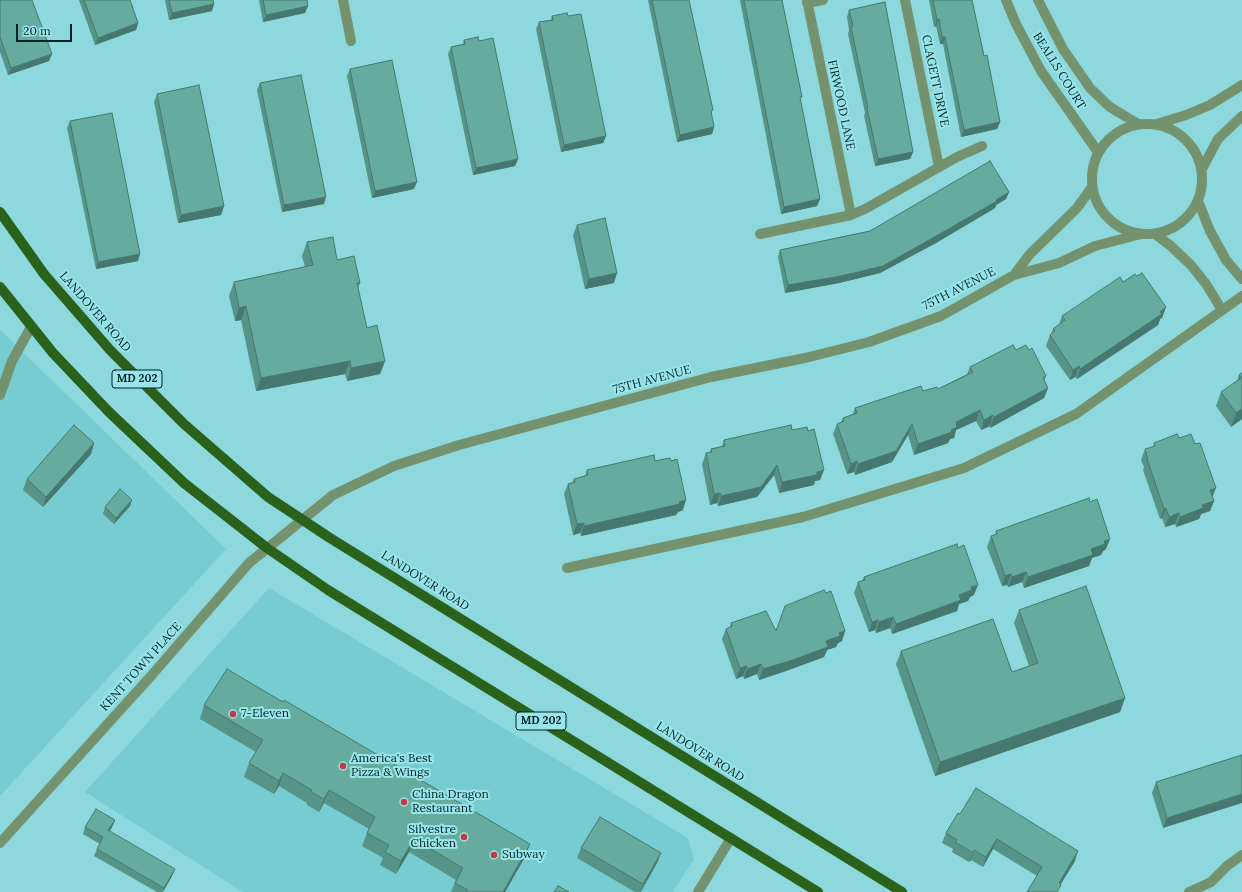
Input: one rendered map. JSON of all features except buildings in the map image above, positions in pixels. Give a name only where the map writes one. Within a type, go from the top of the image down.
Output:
[{"type":"main road","name":"LANDOVER ROAD","points":[[0,212],[66,300],[134,375],[209,447],[268,497],[301,520],[902,892]]},
{"type":"main road","name":"MD 202","points":[[0,287],[31,327],[91,395],[160,461],[204,499],[267,548],[328,590],[818,892]]},
{"type":"street","points":[[342,0],[351,41]]},
{"type":"street","points":[[807,2],[823,0]]},
{"type":"street","name":"CLAGETT DRIVE","points":[[905,0],[939,167]]},
{"type":"street","name":"BEALLS COURT","points":[[1006,0],[1016,24],[1042,71],[1098,152]]},
{"type":"street","name":"BEALLS COURT","points":[[1038,0],[1063,49],[1090,88],[1110,107],[1138,124]]},
{"type":"street","name":"FIRWOOD LANE","points":[[807,2],[851,215]]},
{"type":"street","points":[[1157,124],[1173,129],[1186,139],[1196,153],[1202,168],[1202,191],[1191,214],[1181,223],[1168,230],[1154,234],[1141,234],[1124,229],[1109,219],[1098,204],[1092,187],[1092,169],[1098,152],[1108,139],[1122,129],[1138,124],[1157,124],[1186,115],[1210,105],[1242,85]]},
{"type":"street","points":[[1202,168],[1218,139],[1242,116]]},
{"type":"street","points":[[760,234],[851,215],[880,202],[939,167],[982,146]]},
{"type":"street","name":"75TH AVENUE","points":[[1014,275],[1030,254],[1077,208],[1092,187]]},
{"type":"street","points":[[1198,201],[1210,231],[1226,260],[1242,279]]},
{"type":"street","name":"75TH AVENUE","points":[[301,520],[333,495],[394,466],[459,444],[705,378],[869,342],[941,316],[1014,275],[1059,263],[1095,246],[1141,234]]},
{"type":"street","points":[[1154,234],[1171,246],[1191,265],[1206,284],[1222,310]]},
{"type":"street","points":[[567,568],[803,517],[964,468],[1076,414],[1242,296]]},
{"type":"street","points":[[0,395],[12,361],[31,327]]},
{"type":"street","name":"KENT TOWN PLACE","points":[[2,837],[151,676],[242,571],[301,520]]},
{"type":"street","points":[[698,892],[731,838]]},
{"type":"street","points":[[1189,892],[1210,887],[1227,866],[1242,855]]},
{"type":"shaded area","points":[[0,330],[226,549],[0,796]]},
{"type":"shaded area","points":[[269,588],[688,838],[694,859],[673,892],[243,892],[85,792]]},
{"type":"place","name":"7-Eleven","points":[[233,714]]},
{"type":"place","name":"America's Best Pizza & Wings","points":[[343,766]]},
{"type":"place","name":"China Dragon Restaurant","points":[[404,802]]},
{"type":"place","name":"Silvestre Chicken","points":[[464,837]]},
{"type":"place","name":"Subway","points":[[494,855]]}]
